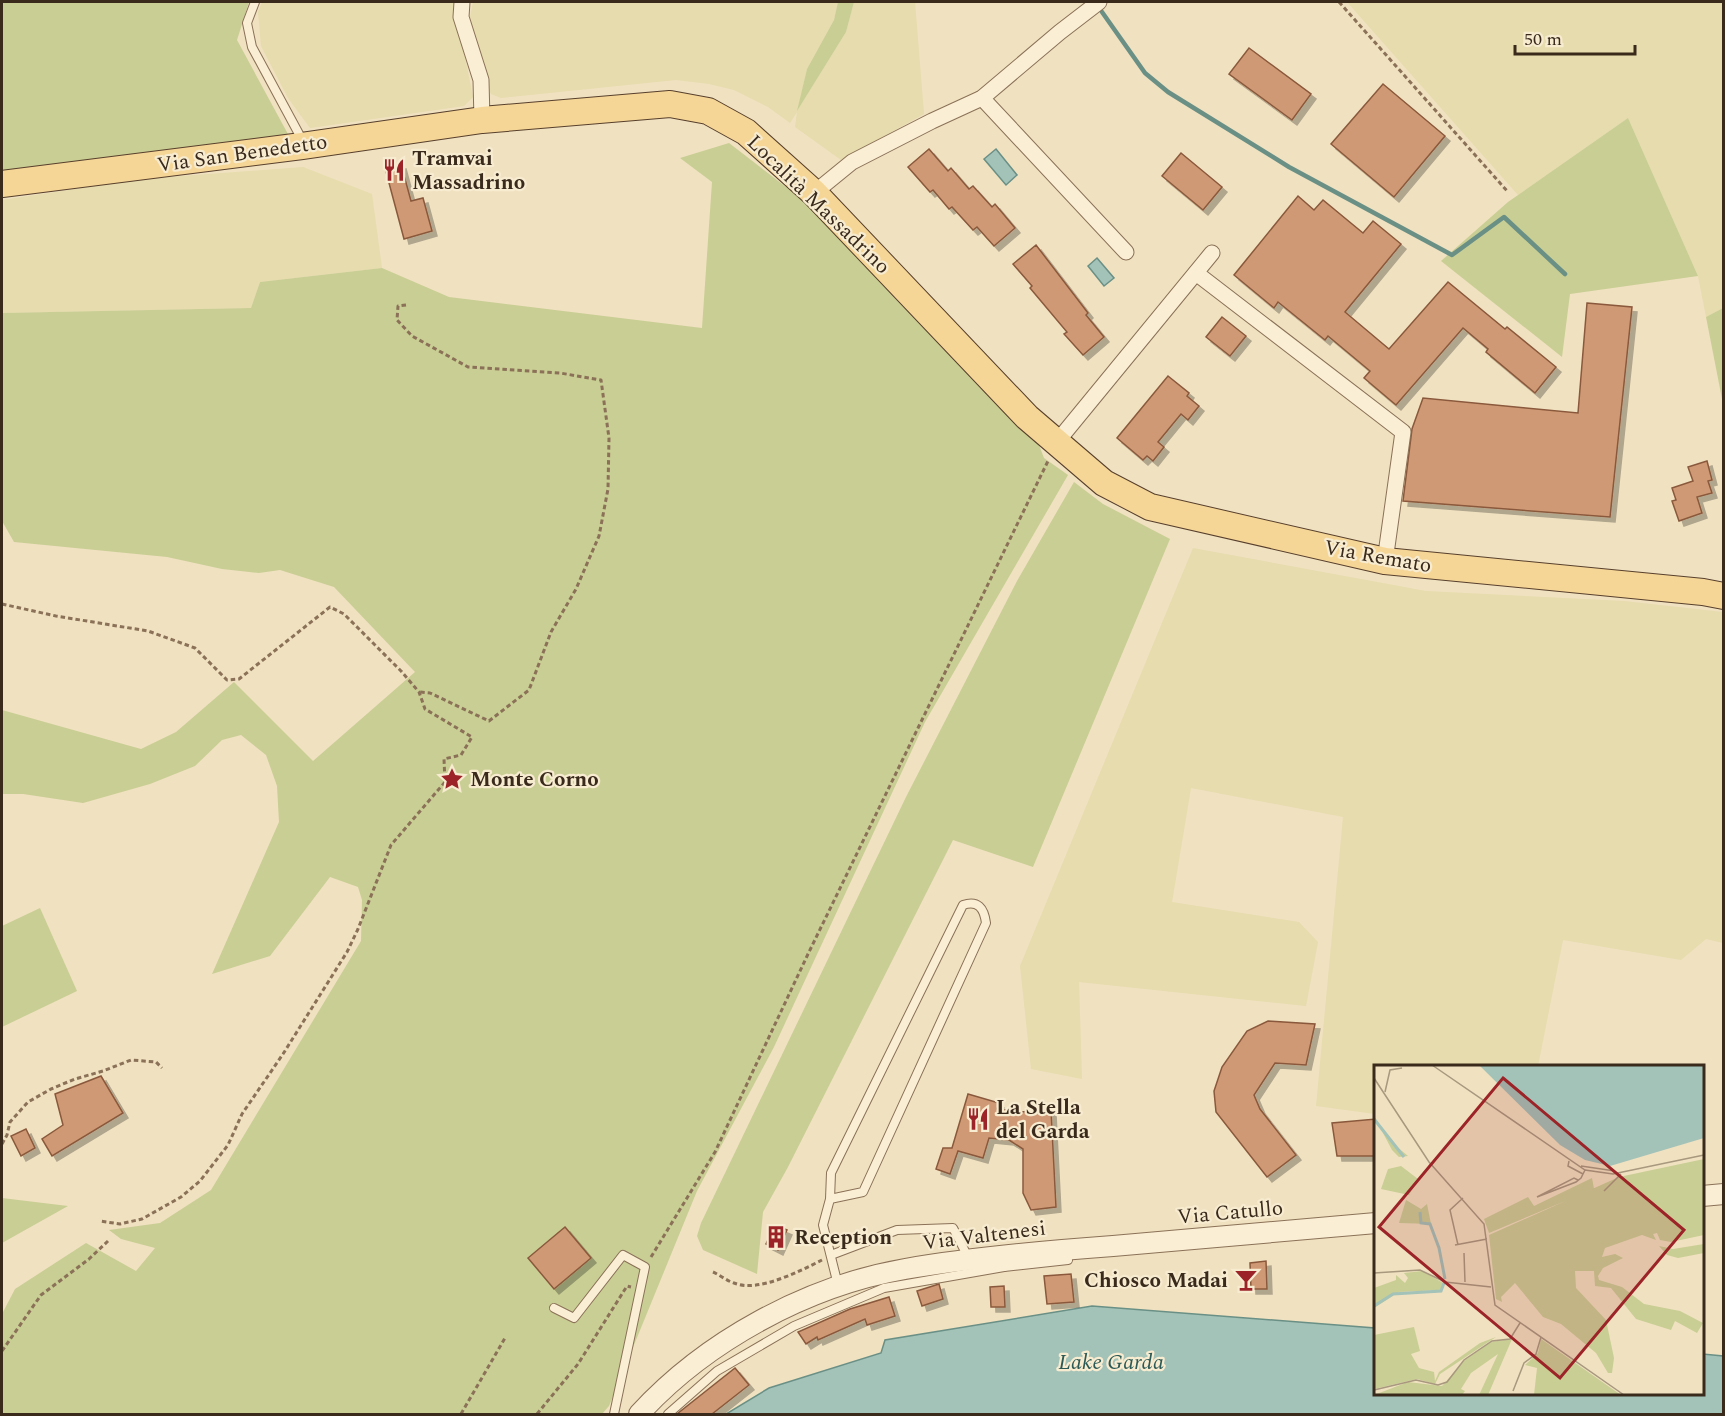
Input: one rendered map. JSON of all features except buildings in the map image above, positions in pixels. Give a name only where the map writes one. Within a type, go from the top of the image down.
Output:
[{"type":"main road","name":"Località Massadrino","points":[[482,116],[670,104],[708,111],[746,132],[814,193],[1027,417],[1056,443]]},
{"type":"main road","name":"Via San Benedetto","points":[[2,184],[482,116]]},
{"type":"main road","name":"Via Remato","points":[[1056,443],[1104,483],[1150,507],[1385,561],[1703,592],[1724,596]]},
{"type":"street","points":[[462,2],[461,17],[481,80],[482,116]]},
{"type":"street","points":[[814,193],[852,162],[982,98],[1099,2]]},
{"type":"street","points":[[982,98],[1126,252]]},
{"type":"street","points":[[1056,443],[1212,254]]},
{"type":"street","points":[[1196,273],[1403,432],[1385,561]]},
{"type":"street","points":[[1704,1196],[1724,1194]]},
{"type":"street","name":"Via Catullo","points":[[1089,1248],[1374,1223]]},
{"type":"street","name":"Via Valtenesi","points":[[639,1414],[659,1393],[717,1346],[758,1321],[838,1286],[904,1269],[969,1260],[1004,1261],[1089,1248]]},
{"type":"lane","points":[[255,2],[247,23],[252,47],[300,140]]},
{"type":"lane","points":[[830,1199],[863,1192],[986,923],[985,911],[979,904],[963,905],[947,934],[831,1173],[830,1199],[823,1225],[838,1286]]},
{"type":"lane","points":[[831,1255],[897,1230],[953,1228],[969,1260]]},
{"type":"lane","points":[[554,1308],[574,1318],[623,1255],[645,1267],[642,1290],[614,1414]]},
{"type":"lane","points":[[668,1414],[717,1371],[794,1326],[884,1288],[1004,1261],[1068,1260]]},
{"type":"path","points":[[1339,2],[1508,192]]},
{"type":"path","points":[[406,306],[398,306],[397,320],[412,336],[468,367],[560,372],[601,380],[609,438],[608,489],[599,536],[576,589],[551,632],[529,690],[489,721],[430,693],[419,692]]},
{"type":"path","points":[[645,1267],[715,1152],[808,954],[1056,443]]},
{"type":"path","points":[[2,604],[56,616],[148,631],[195,648],[227,680],[239,679],[330,607],[344,614],[419,692],[425,709],[472,736],[461,754],[444,759],[445,782],[391,845],[347,952],[242,1114],[228,1145],[200,1181],[181,1197],[142,1219],[120,1224],[100,1221]]},
{"type":"path","points":[[2,1144],[10,1122],[28,1102],[51,1089],[131,1060],[156,1062],[162,1068]]},
{"type":"path","points":[[2,1351],[41,1295],[89,1259],[108,1241]]},
{"type":"path","points":[[713,1272],[736,1284],[757,1284],[779,1280],[831,1255]]},
{"type":"path","points":[[537,1414],[578,1364],[627,1286],[642,1290]]},
{"type":"path","points":[[461,1414],[505,1338]]},
{"type":"shaded area","points":[[262,2],[454,2],[473,97],[464,106],[310,128],[288,98],[261,46],[258,12]]},
{"type":"shaded area","points":[[473,2],[838,2],[834,20],[807,69],[798,109],[846,32],[854,2],[915,2],[924,114],[841,160],[795,127],[797,112],[790,123],[768,107],[734,90],[709,84],[676,80],[501,98],[491,94],[486,85],[470,17]]},
{"type":"shaded area","points":[[1347,2],[1723,2],[1723,308],[1706,317],[1698,276],[1628,118],[1518,195]]},
{"type":"shaded area","points":[[303,167],[372,194],[382,268],[260,282],[251,308],[2,313],[2,200],[141,179]]},
{"type":"shaded area","points":[[1193,548],[1426,591],[1624,601],[1723,612],[1723,943],[1706,939],[1681,960],[1563,940],[1538,1065],[1374,1065],[1374,1114],[1316,1106],[1343,817],[1191,788],[1172,902],[1299,922],[1318,942],[1306,1006],[1079,982],[1082,1079],[1031,1069],[1020,966]]},
{"type":"green space","points":[[2,2],[249,2],[237,40],[289,136],[2,173]]},
{"type":"green space","points":[[838,2],[854,2],[846,32],[797,111],[807,69],[834,20]]},
{"type":"green space","points":[[1628,118],[1698,276],[1570,294],[1562,357],[1441,261],[1508,202]]},
{"type":"green space","points":[[729,143],[786,187],[807,196],[1039,445],[1044,458],[1068,475],[925,722],[774,1047],[697,1191],[609,1406],[602,1414],[2,1414],[2,1314],[15,1289],[86,1243],[136,1271],[155,1248],[121,1239],[109,1230],[160,1223],[211,1190],[361,941],[362,900],[358,887],[330,877],[270,956],[212,974],[279,822],[277,786],[266,755],[241,735],[222,740],[195,766],[150,784],[83,803],[23,794],[2,794],[2,710],[141,749],[176,732],[234,682],[313,761],[415,672],[334,587],[280,570],[259,573],[222,569],[167,557],[14,542],[2,521],[2,313],[251,308],[260,282],[382,268],[449,297],[702,328],[712,182],[680,158]]},
{"type":"green space","points":[[1723,308],[1723,404],[1706,317]]},
{"type":"green space","points":[[1074,482],[1103,504],[1170,539],[1033,867],[953,840],[763,1212],[757,1274],[703,1250],[697,1236],[701,1223],[906,797],[1017,581]]},
{"type":"green space","points":[[40,908],[77,991],[2,1027],[2,926]]},
{"type":"green space","points":[[2,1198],[68,1206],[2,1243]]},
{"type":"water","points":[[996,149],[1017,175],[1006,185],[984,159]]},
{"type":"water","points":[[1097,258],[1114,278],[1104,286],[1088,266]]},
{"type":"water","name":"Lake Garda","points":[[1092,1306],[1374,1328],[1374,1395],[1704,1395],[1704,1354],[1723,1356],[1723,1414],[726,1414],[769,1388],[881,1353],[885,1340]]},
{"type":"waterway","points":[[1102,12],[1145,73],[1168,92],[1289,167],[1452,255],[1504,217],[1565,274]]},
{"type":"place","name":"Tramvai Massadrino","points":[[394,170]]},
{"type":"place","name":"Monte Corno","points":[[452,779]]},
{"type":"place","name":"La Stella del Garda","points":[[978,1119]]},
{"type":"place","name":"Reception","points":[[776,1237]]},
{"type":"place","name":"Chiosco Madai","points":[[1246,1280]]}]
